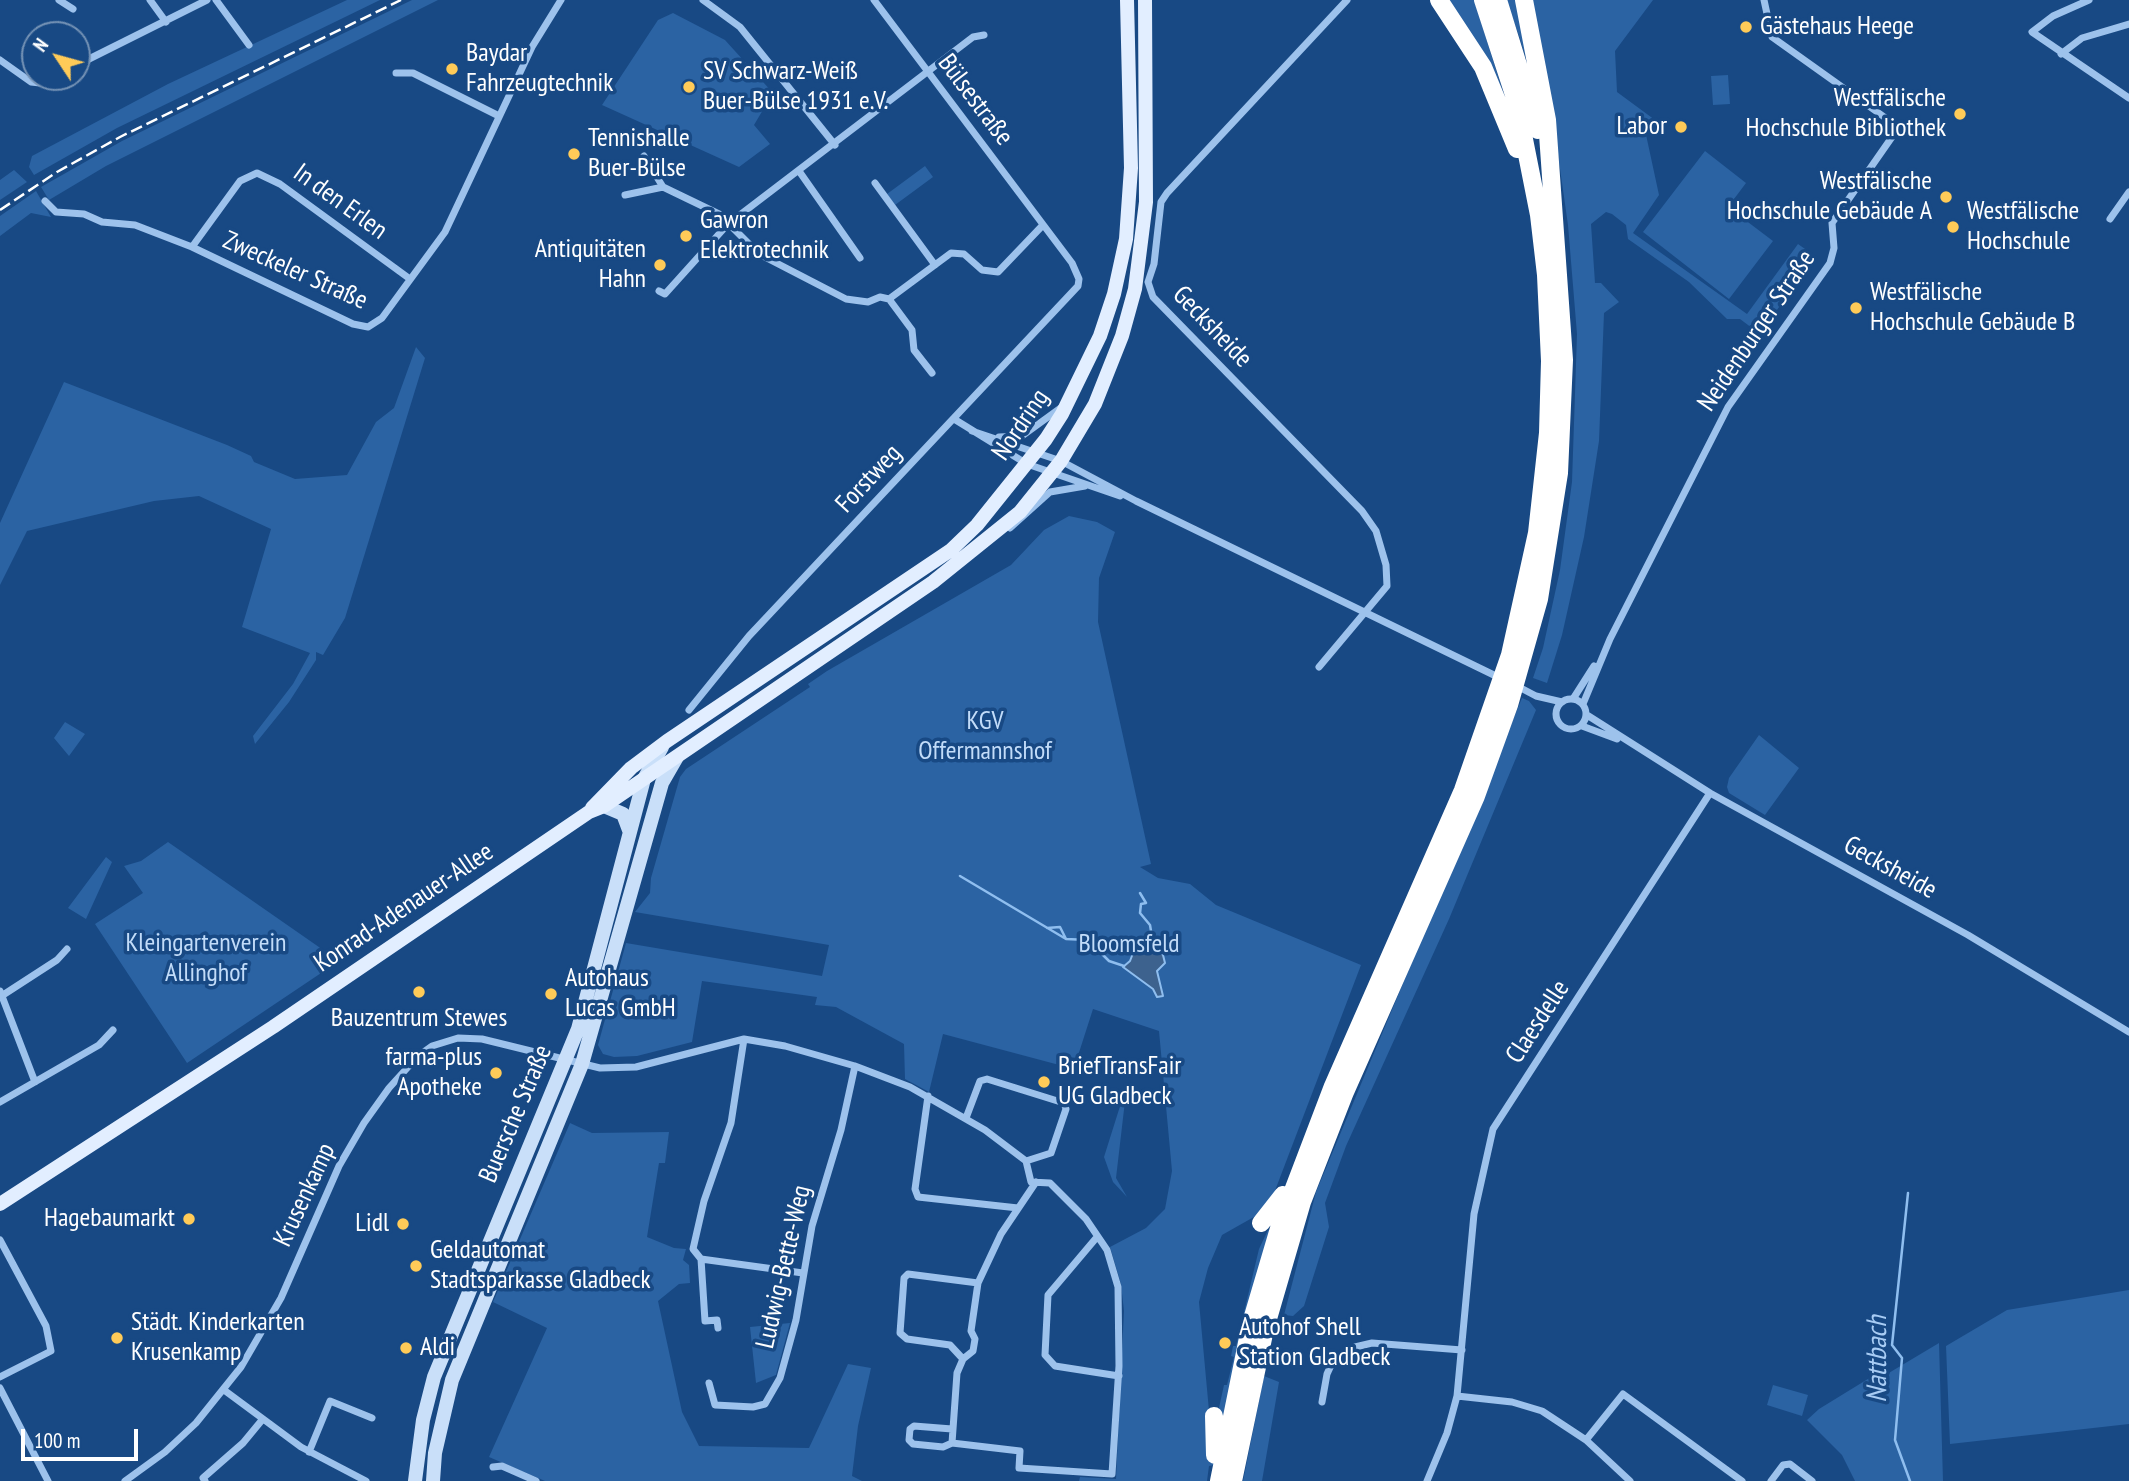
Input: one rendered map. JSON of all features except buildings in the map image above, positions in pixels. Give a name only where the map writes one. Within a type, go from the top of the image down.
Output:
[{"type":"highway","points":[[1439,0],[1470,45],[1495,90],[1539,215]]},
{"type":"highway","points":[[1219,1481],[1251,1324],[1305,1155],[1463,790],[1510,655],[1537,533],[1548,433],[1548,312],[1539,215],[1517,104],[1483,0]]},
{"type":"highway","points":[[1498,0],[1532,107],[1555,227]]},
{"type":"highway","points":[[1233,1481],[1265,1329],[1302,1202],[1345,1092],[1476,796],[1524,658],[1549,541],[1562,437],[1564,360],[1547,120],[1524,0]]},
{"type":"highway","points":[[1261,1223],[1272,1212],[1305,1155]]},
{"type":"highway","points":[[1214,1416],[1219,1481]]},
{"type":"main road","name":"Nordring","points":[[690,726],[951,550],[977,525],[1027,464],[1068,403],[1100,336],[1114,294],[1126,239],[1131,167],[1127,0]]},
{"type":"main road","name":"Nordring","points":[[705,736],[933,582],[994,536],[1020,512],[1057,467],[1090,415],[1122,336],[1137,276],[1146,189],[1144,0]]},
{"type":"main road","name":"Konrad-Adenauer-Allee","points":[[0,1204],[273,1027],[589,812],[631,768],[690,726]]},
{"type":"main road","name":"Konrad-Adenauer-Allee","points":[[589,812],[604,806],[643,779],[656,763],[680,753],[705,736]]},
{"type":"main road","points":[[631,768],[656,763],[667,741]]},
{"type":"main road","name":"Buersche Straße","points":[[433,1481],[435,1453],[452,1380],[582,1064],[662,783],[680,753]]},
{"type":"main road","name":"Buersche Straße","points":[[656,763],[662,783]]},
{"type":"main road","name":"Buersche Straße","points":[[415,1481],[423,1420],[434,1377],[578,1029],[643,779]]},
{"type":"main road","points":[[604,806],[623,814],[629,830]]},
{"type":"street","points":[[59,0],[73,9]]},
{"type":"street","points":[[150,0],[166,22]]},
{"type":"street","points":[[91,58],[207,0]]},
{"type":"street","points":[[216,0],[249,46]]},
{"type":"street","name":"Zweckeler Straße","points":[[45,201],[56,212],[84,214],[102,222],[135,225],[192,247],[361,327],[368,327],[382,318],[445,232],[532,47],[561,0]]},
{"type":"street","points":[[703,0],[740,27],[835,145]]},
{"type":"street","name":"Bülsestraße","points":[[874,0],[1072,264],[1079,279]]},
{"type":"street","name":"Gecksheide","points":[[1319,667],[1387,586],[1388,576],[1376,531],[1362,511],[1153,296],[1149,282],[1154,264],[1161,202],[1167,193],[1347,0]]},
{"type":"street","name":"Neidenburger Straße","points":[[1583,704],[1610,639],[1728,407],[1830,263],[1834,248],[1832,223],[1890,144],[1890,124],[1882,115],[1772,37],[1764,0]]},
{"type":"street","points":[[2088,0],[2053,16],[2032,32],[2129,98]]},
{"type":"street","points":[[2061,54],[2082,38],[2129,24]]},
{"type":"street","points":[[659,291],[665,294],[728,224],[835,145],[973,37],[984,34]]},
{"type":"street","points":[[0,60],[21,75]]},
{"type":"street","points":[[396,72],[414,73],[499,116]]},
{"type":"street","points":[[644,156],[663,187],[719,214],[759,254],[845,299],[868,302],[880,297],[889,299],[912,330],[914,350],[932,373]]},
{"type":"street","points":[[799,171],[860,258]]},
{"type":"street","name":"In den Erlen","points":[[192,247],[240,181],[257,173],[280,184],[410,279]]},
{"type":"street","points":[[875,183],[935,265]]},
{"type":"street","points":[[625,195],[663,187]]},
{"type":"street","points":[[2110,219],[2129,192]]},
{"type":"street","points":[[889,299],[935,265],[958,252],[982,270],[998,272],[1043,225]]},
{"type":"street","name":"Forstweg","points":[[689,710],[749,636],[1073,293],[1079,279]]},
{"type":"street","points":[[994,438],[1022,436],[1047,420],[1057,407],[1068,403]]},
{"type":"street","points":[[954,419],[1027,464],[1057,467],[1136,501],[1536,696],[1562,702],[1573,699],[1583,704],[1587,715],[1582,726],[1570,730],[1564,728],[1556,713],[1536,696]]},
{"type":"street","points":[[972,431],[1036,452],[1090,486],[1136,501]]},
{"type":"street","name":"Nordring","points":[[994,536],[1017,524],[1050,492],[1067,487],[1090,486]]},
{"type":"street","name":"Neidenburger Straße","points":[[1573,699],[1610,639]]},
{"type":"street","points":[[1556,713],[1562,702]]},
{"type":"street","name":"Gecksheide","points":[[1587,715],[1710,793],[1968,935],[2129,1032]]},
{"type":"street","name":"Gecksheide","points":[[1582,726],[1630,744]]},
{"type":"street","name":"Claesdelle","points":[[1427,1481],[1447,1433],[1457,1396],[1474,1214],[1493,1129],[1710,793]]},
{"type":"street","points":[[35,1082],[2,993],[57,960],[67,949]]},
{"type":"street","points":[[0,1102],[99,1045],[113,1030]]},
{"type":"street","name":"Krusenkamp","points":[[125,1481],[165,1452],[224,1390],[257,1343],[281,1298],[339,1166],[357,1135],[389,1088],[418,1056],[432,1046],[458,1038],[482,1039],[600,1068],[636,1067],[744,1039]]},
{"type":"street","points":[[718,1328],[717,1320],[705,1321],[699,1258],[694,1244],[704,1201],[731,1123],[744,1039],[785,1046],[855,1066],[928,1096],[966,1118],[1026,1161],[1031,1182],[1050,1184],[1086,1219],[1107,1250],[1118,1287],[1119,1376],[1112,1474],[1020,1468],[1020,1451],[952,1443],[941,1446],[913,1444],[909,1440],[910,1429],[914,1426],[952,1429]]},
{"type":"street","name":"Ludwig-Bette-Weg","points":[[709,1383],[715,1405],[753,1407],[765,1404],[780,1378],[789,1349],[812,1226],[841,1130],[855,1066]]},
{"type":"street","points":[[966,1118],[980,1081],[987,1079],[1064,1103],[1066,1109],[1051,1153],[1026,1161]]},
{"type":"street","points":[[928,1096],[915,1189],[918,1197],[1018,1208]]},
{"type":"street","points":[[952,1443],[957,1373],[963,1359],[973,1351],[975,1339],[971,1331],[978,1283],[1018,1208],[1036,1182]]},
{"type":"street","points":[[1097,1237],[1048,1294],[1045,1355],[1055,1366],[1119,1376]]},
{"type":"street","points":[[0,1240],[46,1326],[51,1351],[0,1377]]},
{"type":"street","points":[[699,1258],[803,1273]]},
{"type":"street","points":[[963,1359],[950,1345],[907,1339],[900,1333],[904,1278],[908,1274],[978,1283]]},
{"type":"street","points":[[1322,1402],[1327,1374],[1333,1361],[1354,1347],[1373,1343],[1462,1350]]},
{"type":"street","points":[[0,1388],[48,1481]]},
{"type":"street","points":[[224,1390],[309,1452],[354,1479],[366,1481]]},
{"type":"street","points":[[1586,1440],[1623,1394],[1742,1481]]},
{"type":"street","points":[[1457,1396],[1512,1402],[1542,1411],[1586,1440],[1630,1481]]},
{"type":"street","points":[[309,1452],[330,1401],[372,1418]]},
{"type":"street","points":[[0,1411],[9,1409]]},
{"type":"street","points":[[205,1481],[203,1478],[243,1443],[262,1420]]},
{"type":"street","points":[[1771,1481],[1783,1465],[1790,1464],[1812,1481]]},
{"type":"street","points":[[493,1467],[502,1466],[536,1481]]},
{"type":"green space","points":[[347,0],[380,0],[117,128],[34,175],[29,167],[32,156],[168,84]]},
{"type":"green space","points":[[412,0],[438,0],[106,166],[49,200],[41,187],[122,141]]},
{"type":"green space","points":[[1443,0],[1474,0],[1511,117]]},
{"type":"green space","points":[[1506,0],[1519,0],[1536,91],[1519,36]]},
{"type":"green space","points":[[1528,0],[1653,0],[1615,51],[1617,92],[1655,120],[1645,130],[1659,195],[1633,233],[1747,314],[1798,244],[1815,256],[1760,334],[1740,319],[1727,319],[1689,282],[1628,239],[1626,225],[1612,214],[1606,212],[1591,224],[1595,283],[1601,283],[1619,302],[1604,313],[1599,441],[1584,537],[1562,635],[1547,683],[1533,678],[1543,648],[1560,570],[1572,482],[1577,334],[1568,225],[1549,91]]},
{"type":"green space","points":[[673,13],[725,40],[773,93],[754,125],[770,144],[739,167],[602,105],[658,20]]},
{"type":"green space","points":[[1728,75],[1730,104],[1713,105],[1711,76]]},
{"type":"green space","points":[[1705,151],[1746,183],[1728,207],[1773,241],[1729,299],[1643,232]]},
{"type":"green space","points":[[925,166],[933,177],[895,205],[887,194]]},
{"type":"green space","points":[[14,170],[27,182],[0,200],[0,180]]},
{"type":"green space","points":[[36,191],[51,217],[31,213],[0,236],[0,216]]},
{"type":"green space","points":[[416,347],[425,358],[345,618],[323,655],[316,652],[316,660],[289,702],[255,744],[253,736],[293,684],[310,653],[242,627],[271,529],[199,496],[154,501],[27,531],[0,585],[0,523],[64,382],[227,445],[251,456],[254,462],[295,479],[347,475],[376,422],[394,408]]},
{"type":"green space","points":[[1069,516],[1097,522],[1115,532],[1099,578],[1098,622],[1151,864],[1140,867],[1158,878],[1190,884],[1216,905],[1361,965],[1268,1209],[1222,1235],[1208,1268],[1199,1302],[1214,1465],[1209,1466],[1207,1481],[1079,1481],[1080,1477],[1116,1479],[1124,1311],[1121,1284],[1110,1247],[1146,1228],[1165,1209],[1172,1171],[1159,1031],[1093,1009],[1075,1065],[1063,1066],[943,1034],[929,1092],[905,1079],[904,1044],[836,1007],[815,1005],[817,997],[702,981],[692,1042],[637,1056],[614,1057],[603,1054],[598,1045],[626,943],[822,976],[829,945],[635,912],[650,893],[651,878],[680,777],[686,769],[810,687],[808,684],[827,671],[1011,565],[1044,530]]},
{"type":"green space","points":[[1522,698],[1529,701],[1536,710],[1449,919],[1346,1146],[1325,1203],[1329,1227],[1304,1306],[1293,1316],[1284,1315],[1316,1192]]},
{"type":"green space","points":[[65,722],[85,734],[69,756],[54,738]]},
{"type":"green space","points":[[1759,735],[1799,768],[1765,815],[1729,793],[1727,787],[1729,778]]},
{"type":"green space","name":"Kleingartenverein Allinghof","points":[[168,842],[339,961],[187,1063],[95,924],[143,893],[124,866],[141,861]]},
{"type":"green space","points":[[106,857],[112,862],[86,919],[68,908]]},
{"type":"green space","points":[[1127,1084],[1116,1178],[1127,1197],[1113,1182],[1104,1157]]},
{"type":"green space","points":[[570,1123],[592,1133],[669,1132],[665,1163],[659,1163],[647,1237],[674,1248],[686,1249],[683,1260],[689,1265],[690,1283],[679,1284],[658,1301],[682,1412],[699,1446],[809,1448],[848,1364],[871,1368],[858,1426],[852,1476],[862,1481],[545,1481],[489,1457],[547,1328],[493,1302]]},
{"type":"green space","points":[[1268,1230],[1271,1231],[1244,1328],[1222,1427],[1217,1417],[1234,1357],[1231,1356],[1233,1346],[1236,1346],[1259,1249]]},
{"type":"green space","points":[[2129,1290],[2129,1424],[1950,1444],[1946,1346],[2007,1310]]},
{"type":"green space","points":[[790,1323],[776,1375],[756,1383],[750,1327]]},
{"type":"green space","points":[[1939,1343],[1943,1481],[1855,1481],[1842,1455],[1807,1420],[1819,1409],[1876,1374],[1877,1380]]},
{"type":"green space","points":[[1264,1376],[1279,1382],[1262,1481],[1243,1481]]},
{"type":"green space","points":[[1773,1385],[1808,1395],[1802,1416],[1767,1405]]},
{"type":"shaded area","points":[[1143,938],[1163,955],[1165,963],[1157,971],[1163,996],[1157,997],[1153,989],[1123,967],[1130,961],[1138,940]]},
{"type":"waterway","points":[[960,876],[1066,939],[1088,940],[1109,961],[1124,966]]},
{"type":"waterway","points":[[1140,893],[1146,903],[1141,904],[1140,913],[1150,925],[1154,949]]},
{"type":"waterway","points":[[1047,928],[1060,927],[1066,939]]},
{"type":"waterway","name":"Nattbach","points":[[1908,1193],[1892,1345],[1902,1358],[1895,1440],[1910,1481]]},
{"type":"railway","points":[[0,210],[57,172],[120,137],[401,0]]},
{"type":"place","name":"Gästehaus Heege","points":[[1746,27]]},
{"type":"place","name":"Baydar Fahrzeugtechnik","points":[[452,69]]},
{"type":"place","name":"SV Schwarz-Weiß Buer-Bülse 1931 e.V.","points":[[689,87]]},
{"type":"place","name":"Westfälische Hochschule Bibliothek","points":[[1960,114]]},
{"type":"place","name":"Labor","points":[[1681,127]]},
{"type":"place","name":"Tennishalle Buer-Bülse","points":[[574,154]]},
{"type":"place","name":"Westfälische Hochschule Gebäude A","points":[[1946,197]]},
{"type":"place","name":"Westfälische Hochschule","points":[[1953,227]]},
{"type":"place","name":"Gawron Elektrotechnik","points":[[686,236]]},
{"type":"place","name":"Antiquitäten Hahn","points":[[660,265]]},
{"type":"place","name":"Westfälische Hochschule Gebäude B","points":[[1856,308]]},
{"type":"place","name":"Bauzentrum Stewes","points":[[419,992]]},
{"type":"place","name":"Autohaus Lucas GmbH","points":[[551,994]]},
{"type":"place","name":"farma-plus Apotheke","points":[[496,1073]]},
{"type":"place","name":"BriefTransFair UG Gladbeck","points":[[1044,1082]]},
{"type":"place","name":"Hagebaumarkt","points":[[189,1219]]},
{"type":"place","name":"Lidl","points":[[403,1224]]},
{"type":"place","name":"Geldautomat Stadtsparkasse Gladbeck","points":[[416,1266]]},
{"type":"place","name":"Städt. Kinderkarten Krusenkamp","points":[[117,1338]]},
{"type":"place","name":"Autohof Shell Station Gladbeck","points":[[1225,1343]]},
{"type":"place","name":"Aldi","points":[[406,1348]]},
{"type":"park label","name":"KGV Offermannshof","points":[[985,737]]},
{"type":"park label","name":"Bloomsfeld","points":[[1129,945]]}]
